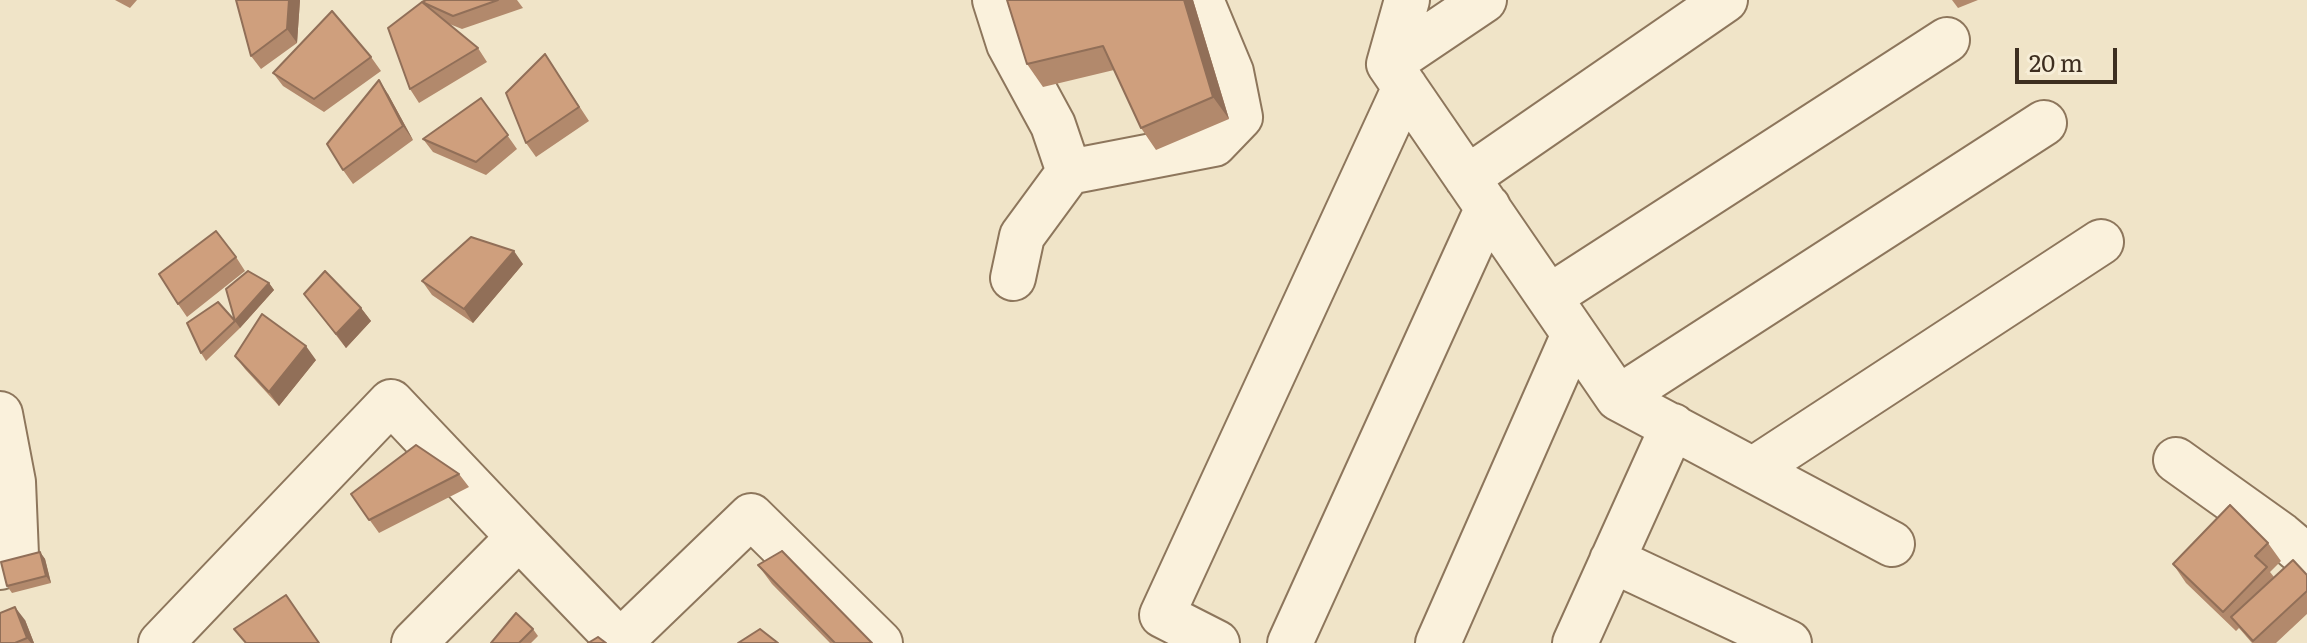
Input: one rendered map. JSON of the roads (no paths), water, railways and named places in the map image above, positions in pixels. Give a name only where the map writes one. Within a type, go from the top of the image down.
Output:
[{"type":"street","points":[[995,0],[1009,44],[1053,125],[1069,172]]},
{"type":"street","points":[[1013,278],[1022,236],[1069,172],[1214,144],[1240,117],[1231,72],[1201,0]]},
{"type":"street","points":[[1217,643],[1162,615],[1397,75],[1407,0]]},
{"type":"street","points":[[1397,75],[1484,0]]},
{"type":"street","points":[[1290,643],[1478,192],[1725,0]]},
{"type":"street","points":[[1549,297],[1947,40]]},
{"type":"street","points":[[1397,75],[1618,398],[1892,544]]},
{"type":"street","points":[[1618,398],[2044,123]]},
{"type":"street","points":[[1754,469],[2101,242]]},
{"type":"street","points":[[1438,643],[1574,334]]},
{"type":"street","points":[[161,643],[391,402],[620,642],[751,516],[880,643]]},
{"type":"street","points":[[0,414],[13,482],[16,555],[0,567]]},
{"type":"street","points":[[1575,643],[1673,426]]},
{"type":"street","points":[[2176,460],[2307,557]]},
{"type":"street","points":[[414,643],[519,537]]},
{"type":"street","points":[[1612,560],[1789,643]]}]
